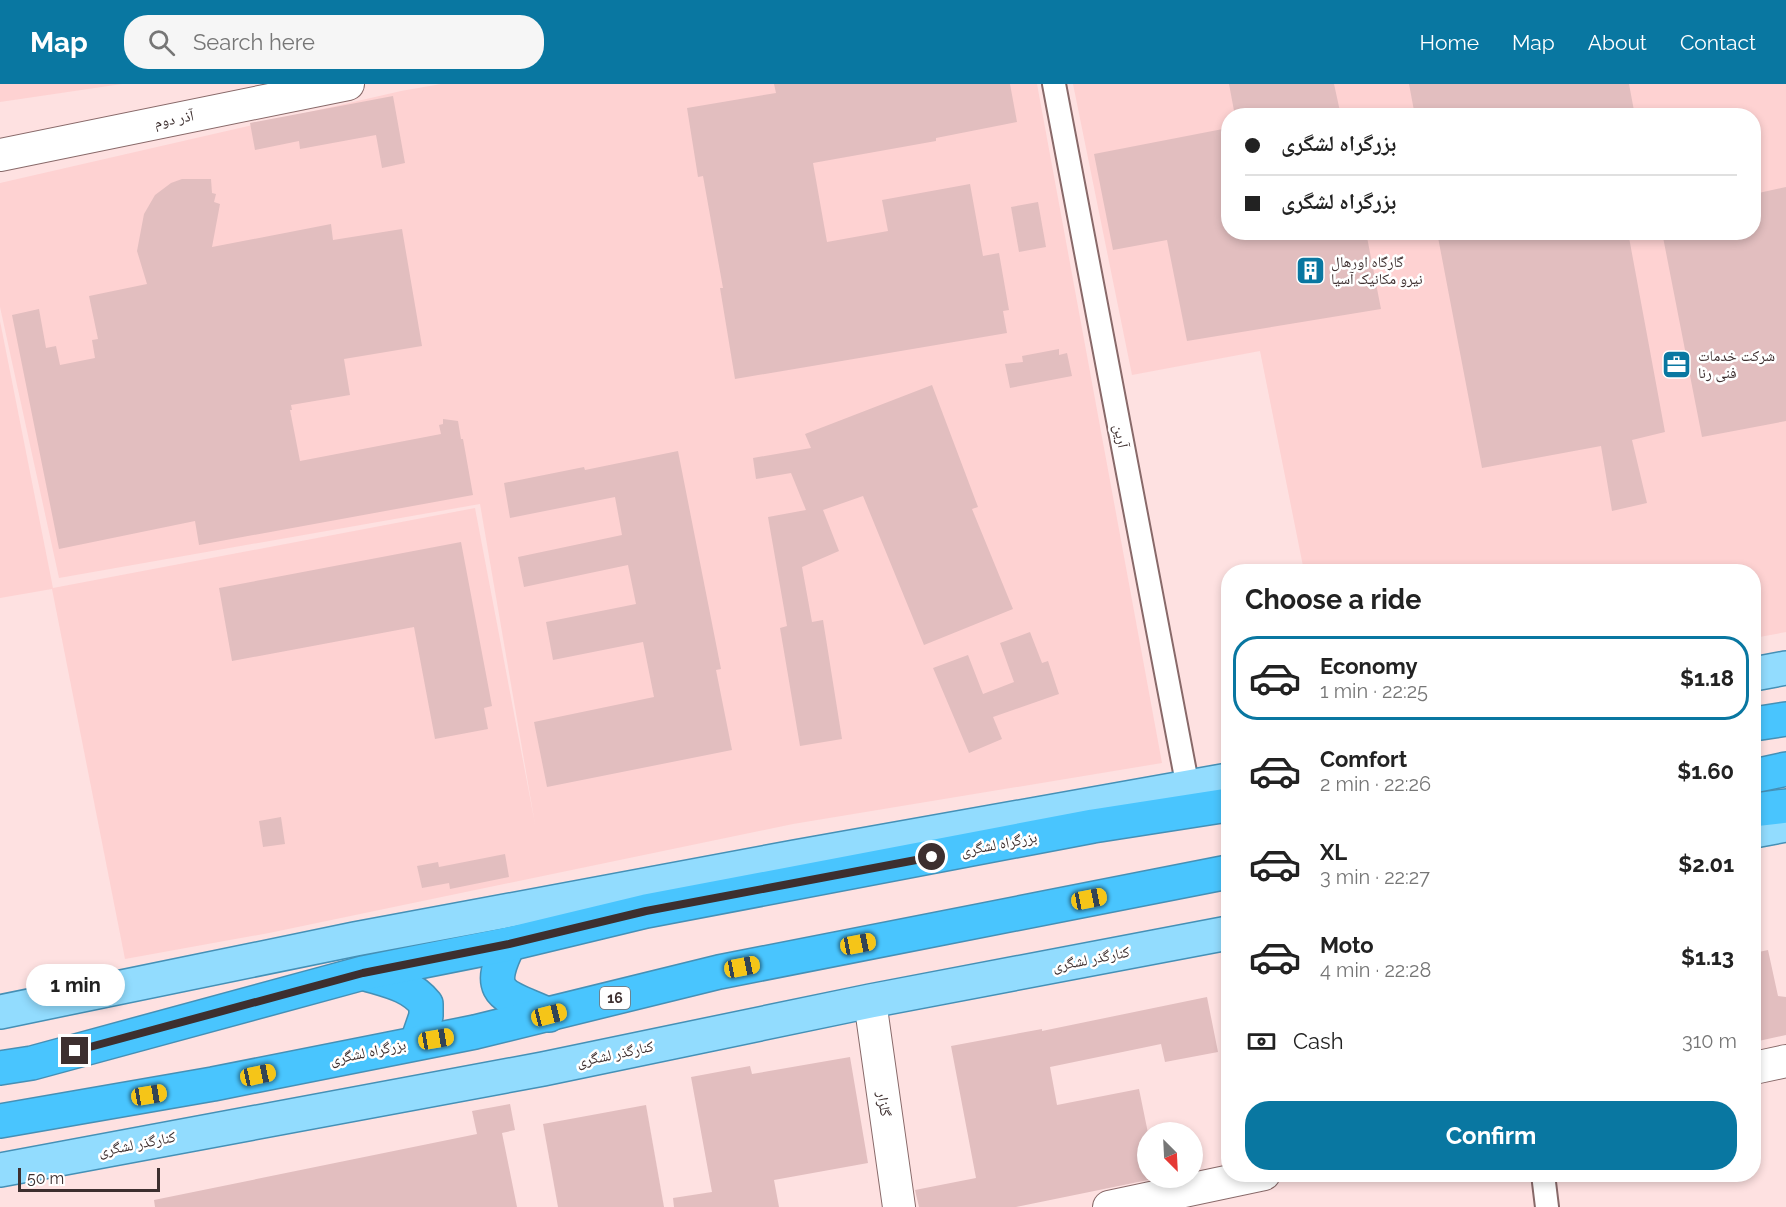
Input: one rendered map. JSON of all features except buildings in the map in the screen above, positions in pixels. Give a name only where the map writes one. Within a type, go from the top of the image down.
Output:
[{"type":"highway","points":[[1761,723],[1786,719]]},
{"type":"highway","points":[[1761,774],[1786,769]]},
{"type":"highway","name":"بزرگراه لشگری","points":[[0,1068],[32,1063],[363,973],[509,944],[658,908],[1093,826],[1221,806]]},
{"type":"highway","points":[[1761,809],[1786,806]]},
{"type":"highway","name":"بزرگراه لشگری","points":[[0,1121],[213,1084],[475,1032],[719,972],[1221,873]]},
{"type":"highway","points":[[509,944],[496,973],[501,991],[549,1015]]},
{"type":"highway","points":[[363,973],[406,986],[418,993],[426,1004],[426,1016],[417,1042]]},
{"type":"main road","points":[[1761,673],[1786,668]]},
{"type":"main road","points":[[0,1012],[355,939],[1221,781]]},
{"type":"main road","points":[[1761,830],[1786,825]]},
{"type":"main road","name":"کنارگذر لشگری","points":[[0,1170],[543,1069],[870,1001],[1221,934]]},
{"type":"street","name":"آذر دوم","points":[[0,155],[348,84]]},
{"type":"street","name":"آرین","points":[[1054,84],[1188,788]]},
{"type":"street","name":"گلزار","points":[[870,1001],[898,1207]]},
{"type":"street","points":[[1761,1066],[1786,1061]]},
{"type":"street","points":[[1109,1207],[1226,1182]]},
{"type":"street","points":[[1544,1182],[1547,1207]]},
{"type":"shaded area","points":[[0,84],[122,84],[0,102]]},
{"type":"shaded area","points":[[441,84],[1037,84],[1162,763],[793,824],[269,933],[125,959],[52,589],[0,598],[0,321],[53,588],[475,508],[535,824],[480,504],[59,578],[0,307],[0,183],[401,91]]},
{"type":"shaded area","points":[[1073,84],[1786,84],[1786,632],[1761,637],[1761,564],[1303,564],[1260,351],[1132,375]]},
{"type":"place","name":"گارگاه اورهال نیرو مکانیک آسیا","points":[[1310,271]]},
{"type":"place","name":"شرکت خدمات فنی رنا","points":[[1677,365]]},
{"type":"route","points":[[75,1051],[363,973],[509,944],[646,911],[932,857]]}]
